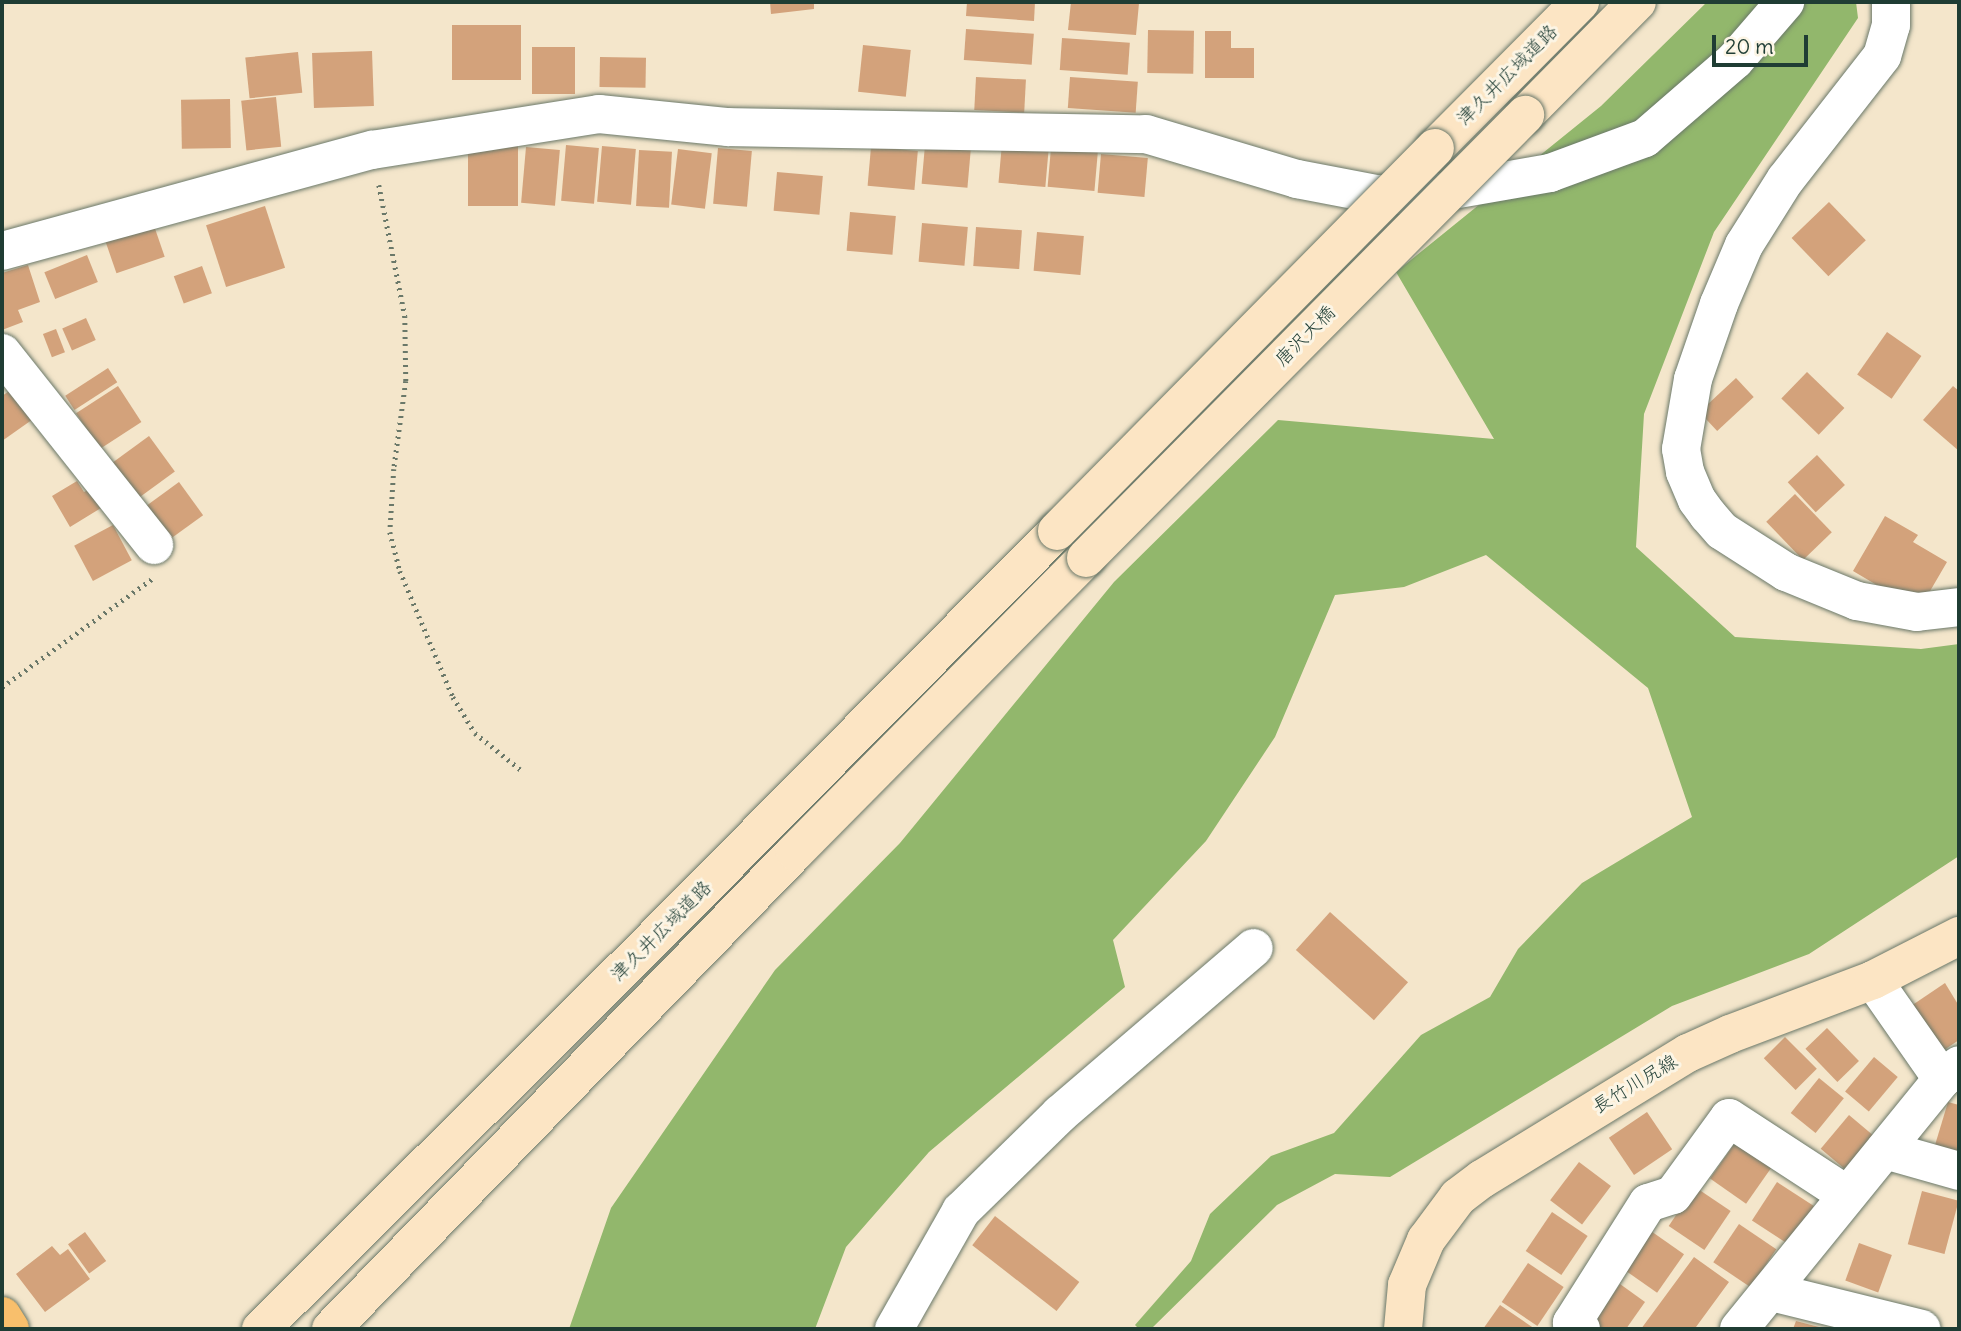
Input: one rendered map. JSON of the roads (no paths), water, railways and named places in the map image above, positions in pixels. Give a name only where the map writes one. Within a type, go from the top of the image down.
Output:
[{"type":"main road","name":"津久井広域道路","points":[[1435,148],[1580,2]]},
{"type":"main road","name":"唐沢大橋","points":[[1086,558],[1637,2]]},
{"type":"main road","name":"唐沢大橋","points":[[1057,531],[1435,148]]},
{"type":"main road","name":"津久井広域道路","points":[[261,1329],[643,950],[1057,531]]},
{"type":"main road","name":"津久井広域道路","points":[[331,1329],[795,852],[1086,558]]},
{"type":"main road","name":"長竹川尻線","points":[[1403,1329],[1407,1285],[1426,1240],[1458,1197],[1482,1179],[1695,1050],[1873,980],[1959,936]]},
{"type":"main road","points":[[2,1315],[10,1329]]},
{"type":"street","points":[[2,251],[372,150],[599,114],[728,127],[1146,134],[1316,184],[1376,194],[1418,196],[1550,173],[1645,138],[1735,60],[1785,2]]},
{"type":"street","points":[[1891,2],[1891,25],[1882,56],[1785,180],[1744,245],[1719,304],[1693,379],[1681,449],[1685,472],[1697,500],[1708,515],[1722,531],[1786,572],[1831,592],[1869,603],[1917,612],[1959,607]]},
{"type":"street","points":[[2,353],[154,545]]},
{"type":"street","points":[[894,1329],[961,1211],[1060,1114],[1254,948]]},
{"type":"street","points":[[1739,1329],[1950,1072],[1873,980]]},
{"type":"street","points":[[1581,1329],[1572,1323],[1647,1203],[1673,1195],[1729,1118],[1847,1195]]},
{"type":"street","points":[[1885,1150],[1959,1171]]},
{"type":"street","points":[[1772,1292],[1921,1329]]}]
